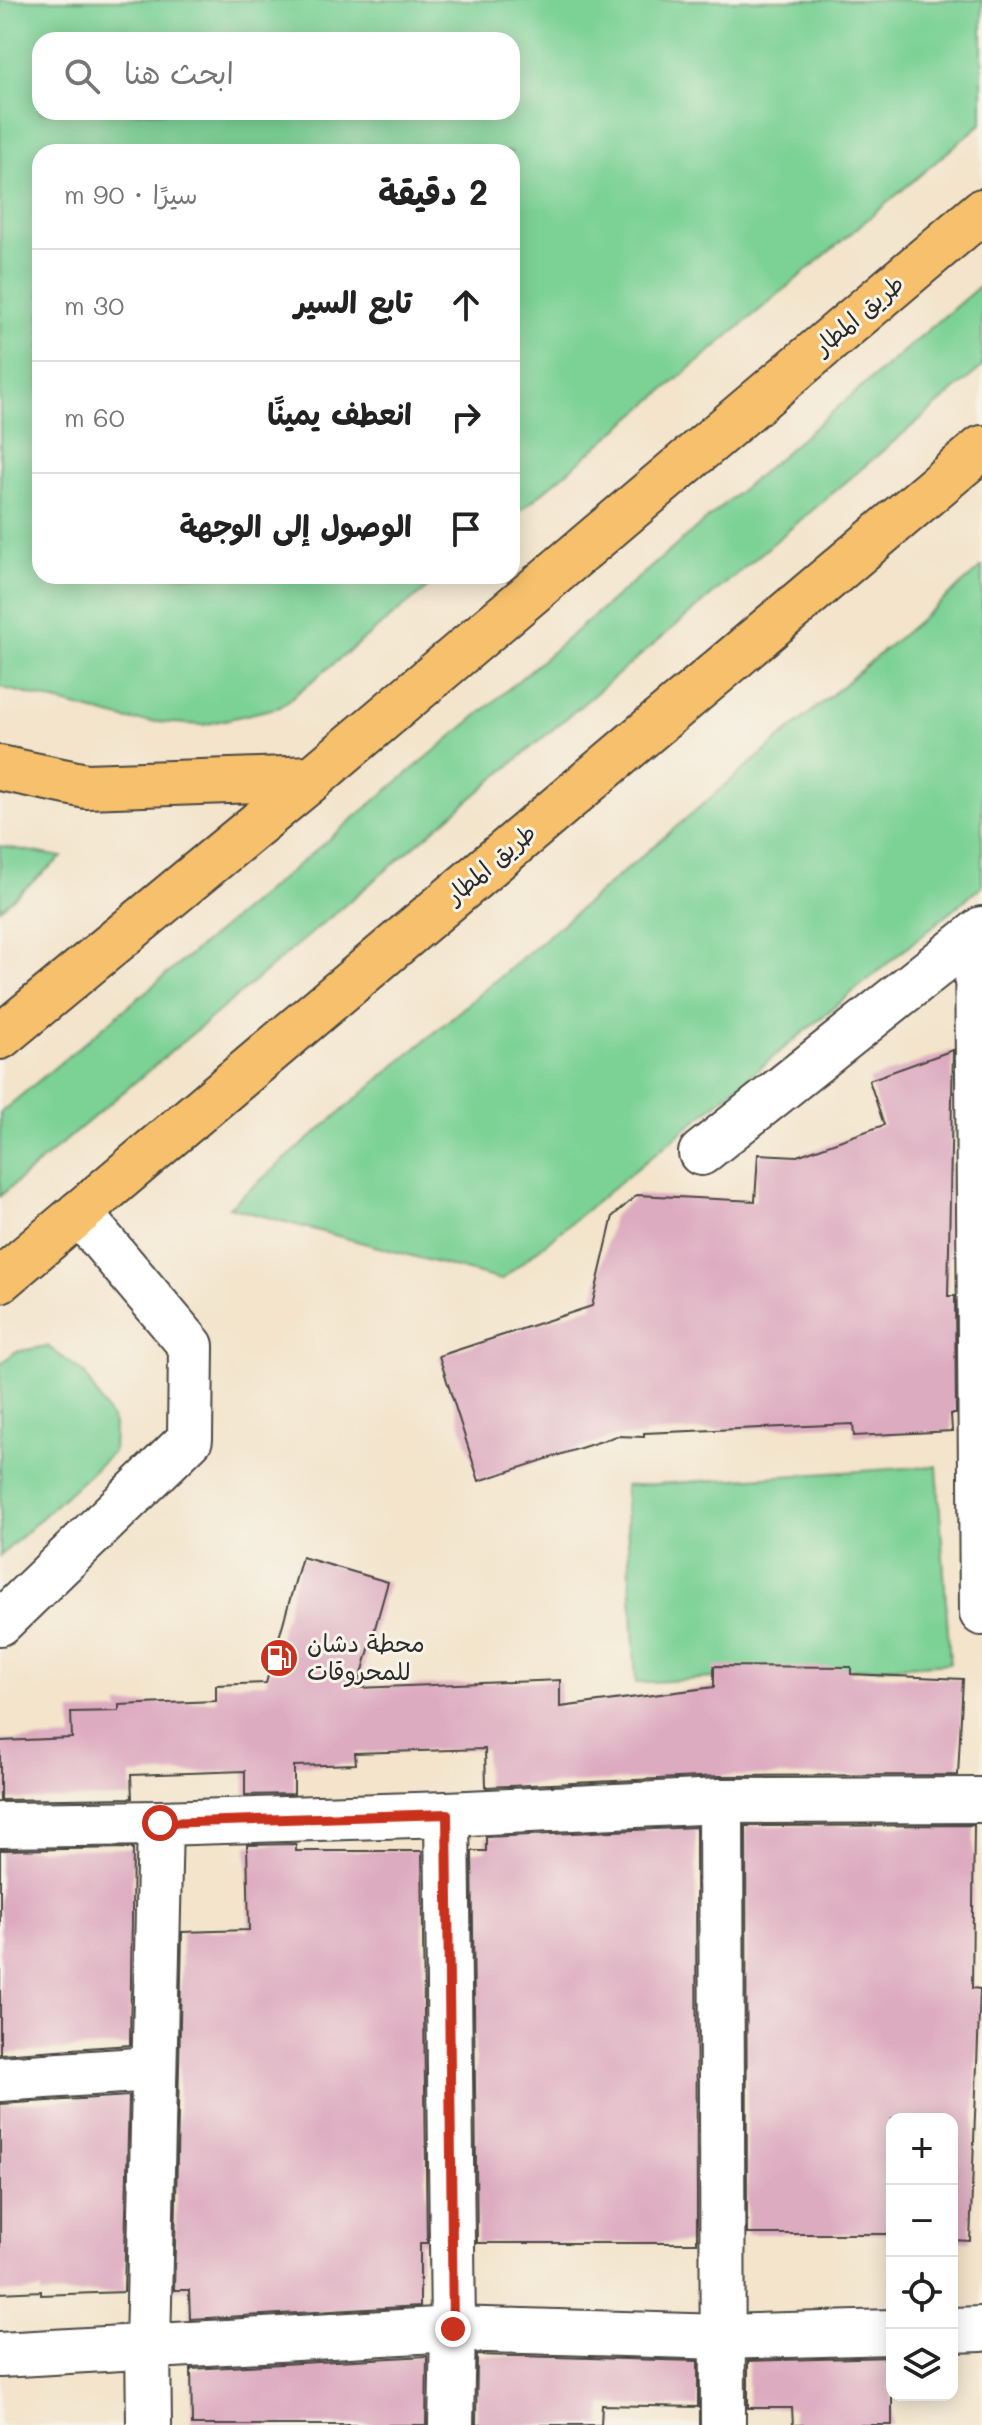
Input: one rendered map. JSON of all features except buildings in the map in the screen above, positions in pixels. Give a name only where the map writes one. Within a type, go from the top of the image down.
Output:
[{"type":"highway","name":"طريق المطار","points":[[0,1037],[313,778],[982,211]]},
{"type":"highway","name":"طريق المطار","points":[[0,1280],[982,448]]},
{"type":"highway","points":[[0,768],[86,786],[313,778]]},
{"type":"street","points":[[701,1153],[979,932]]},
{"type":"street","points":[[979,932],[982,1613]]},
{"type":"street","points":[[0,1623],[190,1439],[191,1346],[79,1213]]},
{"type":"street","points":[[0,1825],[447,1814],[721,1801],[982,1800]]},
{"type":"street","points":[[721,1801],[723,2425]]},
{"type":"street","points":[[447,1814],[453,2329],[451,2425]]},
{"type":"street","points":[[149,2425],[153,2069],[160,1823]]},
{"type":"street","points":[[0,2079],[153,2069]]},
{"type":"street","points":[[0,2355],[453,2329],[723,2337],[886,2332]]},
{"type":"street","points":[[958,2330],[982,2329]]},
{"type":"green space","points":[[0,0],[982,0],[982,123],[520,511],[520,144],[32,144],[32,584],[432,584],[280,707],[203,725],[129,720],[0,687]]},
{"type":"green space","points":[[982,284],[982,367],[0,1196],[0,1113],[485,709]]},
{"type":"green space","points":[[982,567],[982,886],[501,1280],[229,1207]]},
{"type":"green space","points":[[0,846],[62,857],[0,909]]},
{"type":"green space","points":[[47,1346],[84,1373],[114,1424],[113,1452],[0,1556],[0,1365],[15,1352]]},
{"type":"green space","points":[[937,1466],[950,1663],[636,1683],[625,1486]]},
{"type":"place","name":"محطة دشان للمحروقات","points":[[279,1658]]},
{"type":"route","points":[[160,1823],[447,1814],[453,2329]]}]
